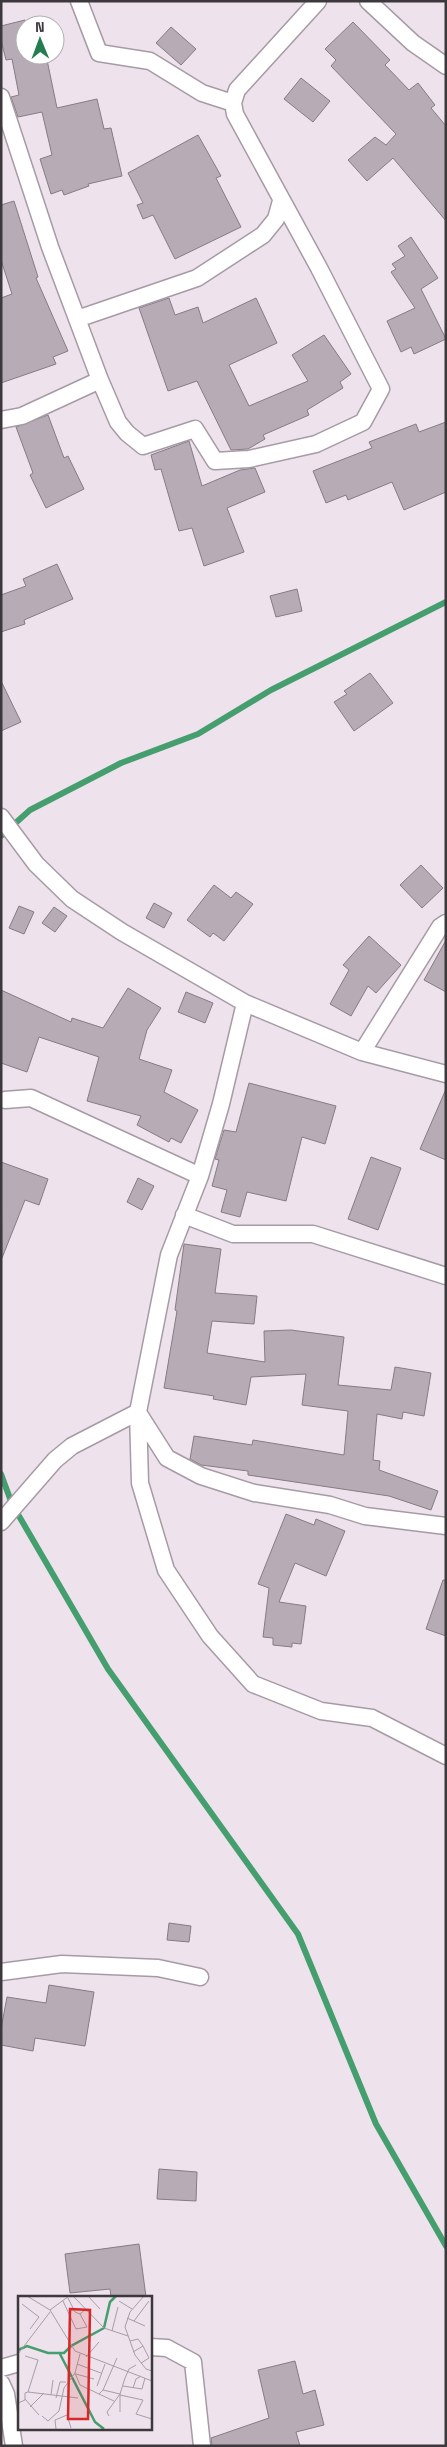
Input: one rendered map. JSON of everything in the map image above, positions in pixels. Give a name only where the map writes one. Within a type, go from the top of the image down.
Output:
[{"type":"street","points":[[79,1],[99,53],[150,61],[202,93],[233,103]]},
{"type":"street","points":[[1,97],[50,247],[100,380],[118,422],[143,446],[195,429],[215,461],[249,459],[316,444],[363,422],[381,389],[319,268],[235,114],[233,103],[236,90],[318,1]]},
{"type":"street","points":[[368,1],[413,43],[446,66]]},
{"type":"street","points":[[77,319],[197,278],[263,236],[276,219],[281,201]]},
{"type":"street","points":[[1,420],[22,416],[100,380]]},
{"type":"street","points":[[1,817],[36,864],[72,899],[122,932],[245,1003],[362,1052],[446,1074]]},
{"type":"street","points":[[362,1052],[440,927],[446,923]]},
{"type":"street","points":[[245,1003],[221,1104],[200,1176],[169,1255],[138,1412],[140,1483],[166,1570],[210,1636],[254,1684],[321,1711],[372,1718],[446,1756]]},
{"type":"street","points":[[5,1100],[31,1098],[200,1176]]},
{"type":"street","points":[[184,1216],[233,1234],[313,1234],[446,1276]]},
{"type":"street","points":[[1,1522],[55,1460],[72,1446],[138,1412]]},
{"type":"street","points":[[138,1412],[167,1458],[201,1476],[254,1493],[330,1505],[365,1516],[446,1526]]},
{"type":"street","points":[[1,1972],[62,1964],[158,1968],[200,1977]]},
{"type":"street","points":[[151,2348],[167,2348],[193,2362],[202,2446]]},
{"type":"street","points":[[1,2368],[18,2364]]},
{"type":"street","points":[[1,2383],[6,2394],[14,2446]]},
{"type":"building","points":[[15,22],[15,65],[48,65],[57,108],[97,99],[104,129],[111,128],[122,176],[88,184],[89,186],[64,195],[62,190],[51,194],[40,159],[52,155],[42,112],[18,117],[11,97],[19,95],[12,59],[6,60],[1,40],[1,26]]},
{"type":"building","points":[[353,22],[390,60],[385,65],[409,90],[418,83],[435,105],[431,108],[446,126],[446,221],[393,158],[367,181],[348,160],[375,137],[386,145],[396,134],[331,66],[336,60],[325,49]]},
{"type":"building","points":[[171,27],[196,49],[181,65],[156,43]]},
{"type":"building","points":[[301,78],[330,101],[313,122],[284,99]]},
{"type":"building","points":[[198,135],[221,176],[216,178],[241,227],[175,259],[153,215],[143,219],[137,205],[143,203],[128,173]]},
{"type":"building","points":[[14,201],[38,277],[36,278],[68,351],[53,357],[56,364],[1,383],[1,298],[12,294],[1,260],[1,205]]},
{"type":"building","points":[[411,237],[438,278],[421,289],[446,339],[414,354],[411,347],[401,352],[387,321],[415,308],[391,272],[396,269],[392,264],[405,256],[398,246]]},
{"type":"building","points":[[169,298],[175,315],[198,307],[203,323],[256,298],[277,343],[229,365],[249,406],[308,381],[292,355],[324,335],[351,374],[340,382],[343,388],[307,410],[309,415],[263,435],[265,439],[248,449],[231,450],[197,381],[168,391],[139,308]]},
{"type":"building","points":[[48,415],[64,458],[68,456],[84,489],[46,508],[30,475],[33,473],[16,427]]},
{"type":"building","points":[[446,422],[446,492],[404,510],[392,482],[348,500],[346,495],[326,503],[313,471],[372,448],[369,442],[416,424],[419,432]]},
{"type":"building","points":[[189,441],[202,486],[240,470],[255,468],[265,492],[227,508],[244,552],[204,566],[192,528],[179,531],[161,469],[155,470],[151,455]]},
{"type":"building","points":[[57,564],[73,599],[24,620],[25,624],[1,632],[1,595],[26,586],[23,579]]},
{"type":"building","points":[[297,589],[302,611],[276,617],[270,596]]},
{"type":"building","points":[[370,673],[393,703],[354,731],[334,702],[347,694],[344,691]]},
{"type":"building","points":[[1,681],[21,722],[1,731]]},
{"type":"building","points":[[421,865],[443,888],[422,908],[400,885]]},
{"type":"building","points":[[214,885],[231,898],[236,892],[253,904],[224,941],[213,933],[210,937],[187,920]]},
{"type":"building","points":[[154,903],[172,913],[164,928],[146,918]]},
{"type":"building","points":[[19,906],[34,912],[24,934],[9,928]]},
{"type":"building","points":[[54,907],[67,916],[55,932],[42,923]]},
{"type":"building","points":[[369,936],[401,965],[376,993],[368,986],[351,1016],[330,1004],[349,970],[343,965]]},
{"type":"building","points":[[446,940],[446,992],[424,980]]},
{"type":"building","points":[[128,988],[161,1008],[147,1030],[139,1059],[172,1070],[164,1092],[198,1110],[181,1143],[171,1138],[169,1142],[137,1125],[141,1116],[87,1101],[99,1057],[39,1037],[27,1072],[1,1063],[1,990],[71,1022],[72,1018],[103,1028]]},
{"type":"building","points":[[186,992],[213,1003],[205,1023],[178,1012]]},
{"type":"building","points":[[249,1083],[336,1106],[325,1144],[302,1137],[286,1201],[247,1192],[240,1217],[221,1212],[227,1190],[212,1186],[219,1160],[215,1159],[224,1130],[236,1132]]},
{"type":"building","points":[[446,1089],[446,1160],[420,1149]]},
{"type":"building","points":[[371,1157],[401,1168],[378,1230],[348,1219]]},
{"type":"building","points":[[1,1162],[48,1179],[39,1205],[25,1200],[2,1258]]},
{"type":"building","points":[[138,1178],[154,1186],[142,1210],[127,1202]]},
{"type":"building","points":[[184,1244],[221,1249],[215,1293],[257,1296],[254,1324],[212,1321],[207,1353],[265,1362],[264,1331],[291,1330],[344,1337],[338,1385],[391,1390],[395,1367],[431,1373],[424,1416],[403,1412],[402,1419],[377,1414],[373,1460],[380,1461],[379,1470],[438,1491],[431,1510],[389,1496],[248,1475],[248,1471],[201,1465],[190,1459],[194,1436],[252,1445],[253,1440],[344,1455],[348,1411],[302,1405],[306,1374],[251,1377],[246,1405],[213,1399],[214,1396],[164,1388],[177,1311],[175,1310]]},
{"type":"building","points":[[286,1514],[314,1525],[316,1519],[345,1531],[326,1576],[295,1563],[279,1602],[306,1606],[301,1644],[292,1643],[292,1647],[273,1645],[273,1638],[263,1637],[269,1588],[258,1584]]},
{"type":"building","points":[[443,1580],[446,1580],[446,1636],[426,1629]]},
{"type":"building","points":[[169,1923],[191,1926],[189,1942],[167,1940]]},
{"type":"building","points":[[49,1985],[94,1992],[85,2046],[35,2038],[33,2051],[1,2045],[1,2029],[7,1997],[46,2003]]},
{"type":"building","points":[[159,2169],[197,2172],[196,2201],[157,2199]]},
{"type":"building","points":[[139,2244],[146,2296],[111,2296],[110,2289],[70,2293],[65,2254]]},
{"type":"building","points":[[295,2361],[303,2394],[315,2390],[324,2425],[296,2432],[300,2446],[212,2446],[211,2438],[269,2418],[258,2370]]},
{"type":"waterway","points":[[1,836],[30,810],[121,763],[198,734],[271,690],[446,602]]},
{"type":"waterway","points":[[1,1474],[12,1504],[108,1669],[298,1934],[376,2124],[446,2246]]}]
